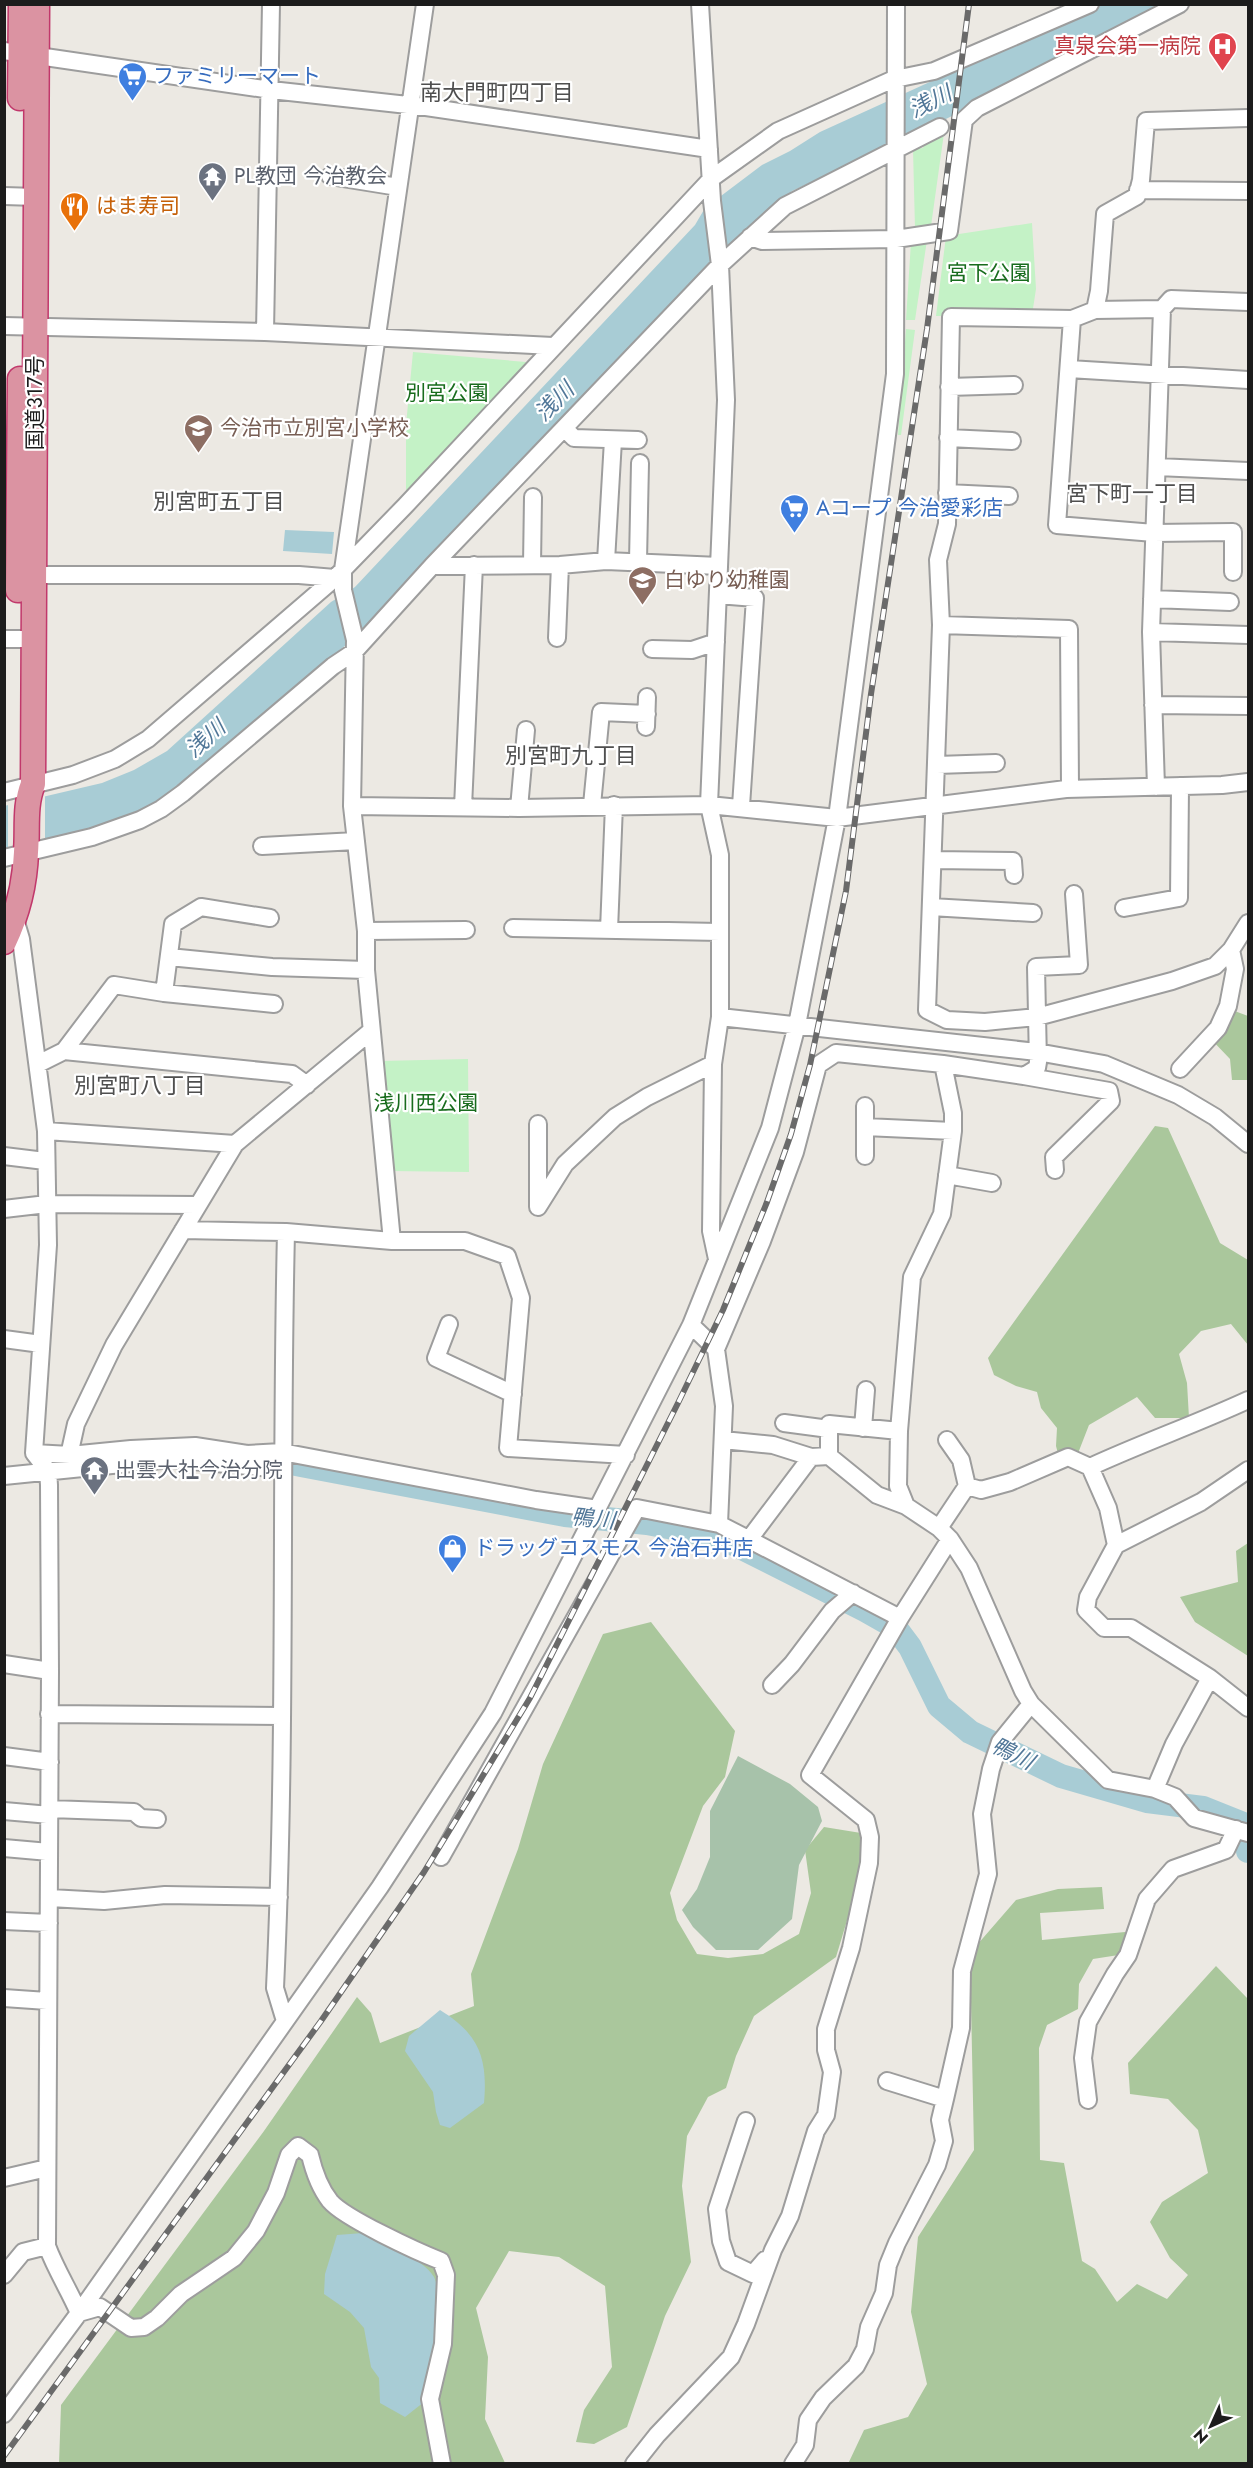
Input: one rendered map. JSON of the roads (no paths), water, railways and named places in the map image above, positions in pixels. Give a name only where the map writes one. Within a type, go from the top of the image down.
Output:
[{"type":"highway","name":"国道317号","points":[[4,942],[15,919],[22,892],[19,852],[21,791],[19,639],[27,575],[20,422],[21,4]]},
{"type":"highway","name":"国道317号","points":[[21,54],[37,4]]},
{"type":"street","points":[[265,332],[271,4]]},
{"type":"street","points":[[392,1241],[371,1031],[366,970],[366,931],[352,806],[354,646],[340,579],[378,338],[425,4]]},
{"type":"street","points":[[700,4],[712,201],[720,261],[726,400],[710,805],[720,855],[720,1017],[713,1064],[711,1231],[717,1259]]},
{"type":"street","points":[[4,2414],[79,2313],[380,1887],[493,1713],[691,1325],[770,1128],[797,1025],[837,818],[895,374],[896,4]]},
{"type":"street","points":[[21,791],[115,759],[148,738],[340,579],[553,346],[712,177],[778,131],[896,78],[934,71],[1090,4]]},
{"type":"street","points":[[750,237],[762,242],[896,239],[949,231],[964,120],[977,108],[1180,4]]},
{"type":"street","points":[[21,54],[271,90],[409,107],[426,107],[709,149]]},
{"type":"street","points":[[1095,310],[1099,291],[1105,214],[1137,196],[1142,180],[1146,121],[1248,118]]},
{"type":"street","points":[[19,852],[92,837],[140,820],[183,794],[354,646],[564,429],[720,261],[785,206],[940,127]]},
{"type":"street","points":[[330,176],[398,187]]},
{"type":"street","points":[[1138,190],[1248,191]]},
{"type":"street","points":[[1156,787],[1151,632],[1162,309],[1171,299],[1248,302]]},
{"type":"street","points":[[1162,309],[1095,310],[1072,319],[951,317],[947,524],[938,560],[941,625],[927,1010],[947,1020],[985,1022],[1037,1017],[1172,981],[1215,966],[1231,950],[1248,923]]},
{"type":"street","points":[[1072,319],[1057,525],[1154,533],[1233,532],[1233,572]]},
{"type":"street","points":[[20,327],[265,332],[553,346]]},
{"type":"street","points":[[1069,369],[1248,380]]},
{"type":"street","points":[[949,387],[1014,385]]},
{"type":"street","points":[[564,429],[574,438],[638,440]]},
{"type":"street","points":[[948,438],[1012,441]]},
{"type":"street","points":[[606,561],[613,440]]},
{"type":"street","points":[[638,561],[640,463]]},
{"type":"street","points":[[1156,467],[1248,471]]},
{"type":"street","points":[[947,493],[1009,496]]},
{"type":"street","points":[[532,564],[533,498]]},
{"type":"street","points":[[432,566],[560,565],[638,561],[719,566]]},
{"type":"street","points":[[463,807],[474,565]]},
{"type":"street","points":[[557,638],[560,565]]},
{"type":"street","points":[[27,575],[299,575],[340,579]]},
{"type":"street","points":[[718,595],[755,598],[741,806]]},
{"type":"street","points":[[1152,599],[1230,602]]},
{"type":"street","points":[[941,625],[1068,629],[1070,789]]},
{"type":"street","points":[[1151,632],[1248,635]]},
{"type":"street","points":[[652,649],[692,650],[716,642]]},
{"type":"street","points":[[1153,705],[1248,706]]},
{"type":"street","points":[[592,805],[601,712],[647,713]]},
{"type":"street","points":[[519,808],[526,730]]},
{"type":"street","points":[[937,765],[996,764]]},
{"type":"street","points":[[352,806],[519,808],[592,805],[710,805],[741,806],[837,818],[1070,789],[1180,786],[1248,780]]},
{"type":"street","points":[[1124,908],[1179,898],[1180,786]]},
{"type":"street","points":[[609,930],[614,805]]},
{"type":"street","points":[[262,846],[356,841]]},
{"type":"street","points":[[933,860],[1013,861],[1014,875]]},
{"type":"street","points":[[1024,1077],[1037,1068],[1036,967],[1079,965],[1074,894]]},
{"type":"street","points":[[164,993],[173,924],[201,907],[270,918]]},
{"type":"street","points":[[931,907],[1033,913]]},
{"type":"street","points":[[15,919],[21,939],[46,1131],[48,1245],[34,1453],[48,1471],[50,1898],[47,2001],[47,2246],[56,2271],[68,2288],[79,2313]]},
{"type":"street","points":[[513,928],[720,932]]},
{"type":"street","points":[[366,931],[466,930]]},
{"type":"street","points":[[1180,1069],[1218,1028],[1228,1006],[1235,969],[1231,950]]},
{"type":"street","points":[[170,957],[272,967],[366,970]]},
{"type":"street","points":[[38,1064],[64,1051],[114,985],[164,993],[274,1004]]},
{"type":"street","points":[[720,1017],[1037,1052],[1104,1064],[1178,1095],[1215,1117],[1248,1144]]},
{"type":"street","points":[[68,1462],[76,1424],[114,1345],[235,1144],[371,1031]]},
{"type":"street","points":[[64,1051],[292,1074],[308,1085]]},
{"type":"street","points":[[719,1524],[724,1406],[716,1349],[762,1241],[795,1152],[818,1065],[836,1053],[943,1064],[1109,1091],[1111,1101],[1054,1157],[1055,1170]]},
{"type":"street","points":[[538,1124],[538,1207],[566,1164],[615,1117],[647,1097],[713,1064]]},
{"type":"street","points":[[906,1506],[898,1486],[912,1277],[942,1214],[953,1131],[953,1113],[943,1064]]},
{"type":"street","points":[[865,1106],[865,1156]]},
{"type":"street","points":[[865,1127],[953,1131]]},
{"type":"street","points":[[46,1131],[235,1144]]},
{"type":"street","points":[[4,1156],[45,1161]]},
{"type":"street","points":[[947,1175],[992,1183]]},
{"type":"street","points":[[4,1209],[47,1204],[197,1205]]},
{"type":"street","points":[[183,1230],[286,1232],[392,1241],[465,1241],[507,1256],[521,1298],[508,1448],[626,1455]]},
{"type":"street","points":[[285,2020],[275,1988],[279,1897],[286,1232]]},
{"type":"street","points":[[449,1324],[436,1358],[513,1394]]},
{"type":"street","points":[[691,1325],[716,1349]]},
{"type":"street","points":[[4,1339],[41,1344]]},
{"type":"street","points":[[863,1428],[866,1390]]},
{"type":"street","points":[[1090,1467],[1126,1450],[1187,1428],[1248,1400]]},
{"type":"street","points":[[784,1423],[829,1429]]},
{"type":"street","points":[[829,1456],[829,1424],[900,1431]]},
{"type":"street","points":[[723,1440],[773,1445],[811,1457],[829,1456],[878,1495],[906,1506],[944,1534],[969,1568],[1023,1691],[1031,1704],[1108,1780],[1155,1789],[1175,1797],[1194,1818],[1242,1831],[1226,1850],[1173,1869],[1147,1899],[1128,1955],[1088,2022],[1083,2058],[1088,2100]]},
{"type":"street","points":[[634,2463],[657,2435],[731,2357],[746,2324],[773,2250],[790,2216],[816,2131],[826,2115],[832,2072],[826,2050],[826,2029],[851,1948],[868,1863],[870,1837],[866,1820],[810,1775],[900,1618],[967,1486],[961,1460],[947,1440]]},
{"type":"street","points":[[34,1453],[68,1462],[171,1459],[282,1460],[463,1486],[598,1509]]},
{"type":"street","points":[[750,1538],[811,1457]]},
{"type":"street","points":[[967,1486],[981,1490],[1010,1482],[1068,1457],[1090,1467],[1108,1508],[1116,1545]]},
{"type":"street","points":[[4,1476],[48,1471],[68,1462]]},
{"type":"street","points":[[1248,1470],[1201,1502],[1116,1545],[1088,1597],[1086,1610],[1104,1628],[1131,1628],[1210,1678],[1248,1708]]},
{"type":"street","points":[[441,1857],[637,1508],[719,1524],[750,1538],[851,1595],[900,1618]]},
{"type":"street","points":[[772,1685],[792,1664],[832,1611],[851,1595]]},
{"type":"street","points":[[4,1664],[50,1671]]},
{"type":"street","points":[[1155,1789],[1174,1744],[1210,1678]]},
{"type":"street","points":[[793,2463],[804,2445],[808,2420],[823,2398],[856,2366],[864,2349],[869,2326],[884,2293],[888,2265],[897,2242],[937,2165],[944,2141],[940,2120],[961,2028],[962,1971],[988,1874],[982,1814],[1000,1742],[1031,1704]]},
{"type":"street","points":[[49,1714],[281,1716]]},
{"type":"street","points":[[4,1756],[50,1762]]},
{"type":"street","points":[[4,1811],[134,1812],[141,1818],[157,1819]]},
{"type":"street","points":[[4,1848],[49,1852]]},
{"type":"street","points":[[50,1898],[104,1901],[165,1895],[279,1897]]},
{"type":"street","points":[[4,1921],[49,1923]]},
{"type":"street","points":[[4,1998],[47,2001]]},
{"type":"street","points":[[887,2081],[945,2098]]},
{"type":"street","points":[[746,2121],[717,2209],[722,2241],[728,2262],[753,2274],[773,2250]]},
{"type":"street","points":[[79,2313],[100,2307],[131,2328],[144,2327],[157,2318],[181,2294],[234,2258],[256,2231],[276,2193],[289,2155],[298,2146],[310,2155],[315,2176],[332,2203],[353,2218],[441,2261],[446,2275],[443,2344],[430,2399],[442,2463]]},
{"type":"street","points":[[4,2178],[47,2168]]},
{"type":"street","points":[[4,2275],[23,2252],[47,2246]]},
{"type":"water","name":"浅川","points":[[1101,4],[1172,5],[934,125],[792,191],[729,251],[362,631],[175,793],[145,812],[95,830],[5,852],[4,806],[102,783],[134,770],[167,751],[331,602],[355,587],[695,225],[705,208],[762,165],[820,132]]},
{"type":"water","points":[[285,530],[334,532],[332,554],[283,551]]},
{"type":"water","points":[[440,2010],[464,2028],[472,2038],[482,2060],[484,2073],[484,2103],[450,2128],[440,2125],[433,2092],[405,2051],[409,2036]]},
{"type":"water","points":[[363,2233],[402,2251],[421,2263],[434,2277],[437,2287],[435,2338],[424,2402],[405,2417],[380,2403],[379,2378],[371,2367],[364,2328],[350,2312],[324,2294],[325,2274],[337,2235]]},
{"type":"waterway","name":"鴨川","points":[[261,1461],[276,1460],[565,1515],[647,1523],[720,1537],[895,1627],[910,1647],[939,1706],[970,1732],[1061,1776],[1147,1801],[1203,1808],[1243,1824],[1248,1851]]},
{"type":"railway","points":[[4,2456],[321,2021],[424,1872],[476,1787],[530,1698],[679,1401],[723,1310],[767,1202],[791,1134],[810,1065],[846,891],[871,694],[927,329],[969,4]]},
{"type":"place","name":"真泉会第一病院","points":[[1222,72]]},
{"type":"place","name":"ファミリーマート","points":[[132,102]]},
{"type":"place","name":"PL教団 今治教会","points":[[213,202]]},
{"type":"place","name":"はま寿司","points":[[75,232]]},
{"type":"place","name":"今治市立別宮小学校","points":[[199,454]]},
{"type":"place","name":"Aコープ 今治愛彩店","points":[[795,534]]},
{"type":"place","name":"白ゆり幼稚園","points":[[643,606]]},
{"type":"place","name":"出雲大社今治分院","points":[[94,1496]]},
{"type":"place","name":"ドラッグコスモス 今治石井店","points":[[453,1574]]},
{"type":"district","name":"南大門町四丁目","points":[[497,92]]},
{"type":"district","name":"宮下町一丁目","points":[[1132,493]]},
{"type":"district","name":"別宮町五丁目","points":[[219,501]]},
{"type":"district","name":"別宮町九丁目","points":[[571,755]]},
{"type":"district","name":"別宮町八丁目","points":[[140,1085]]},
{"type":"park label","name":"宮下公園","points":[[989,273]]},
{"type":"park label","name":"別宮公園","points":[[447,393]]},
{"type":"park label","name":"浅川西公園","points":[[426,1103]]}]
